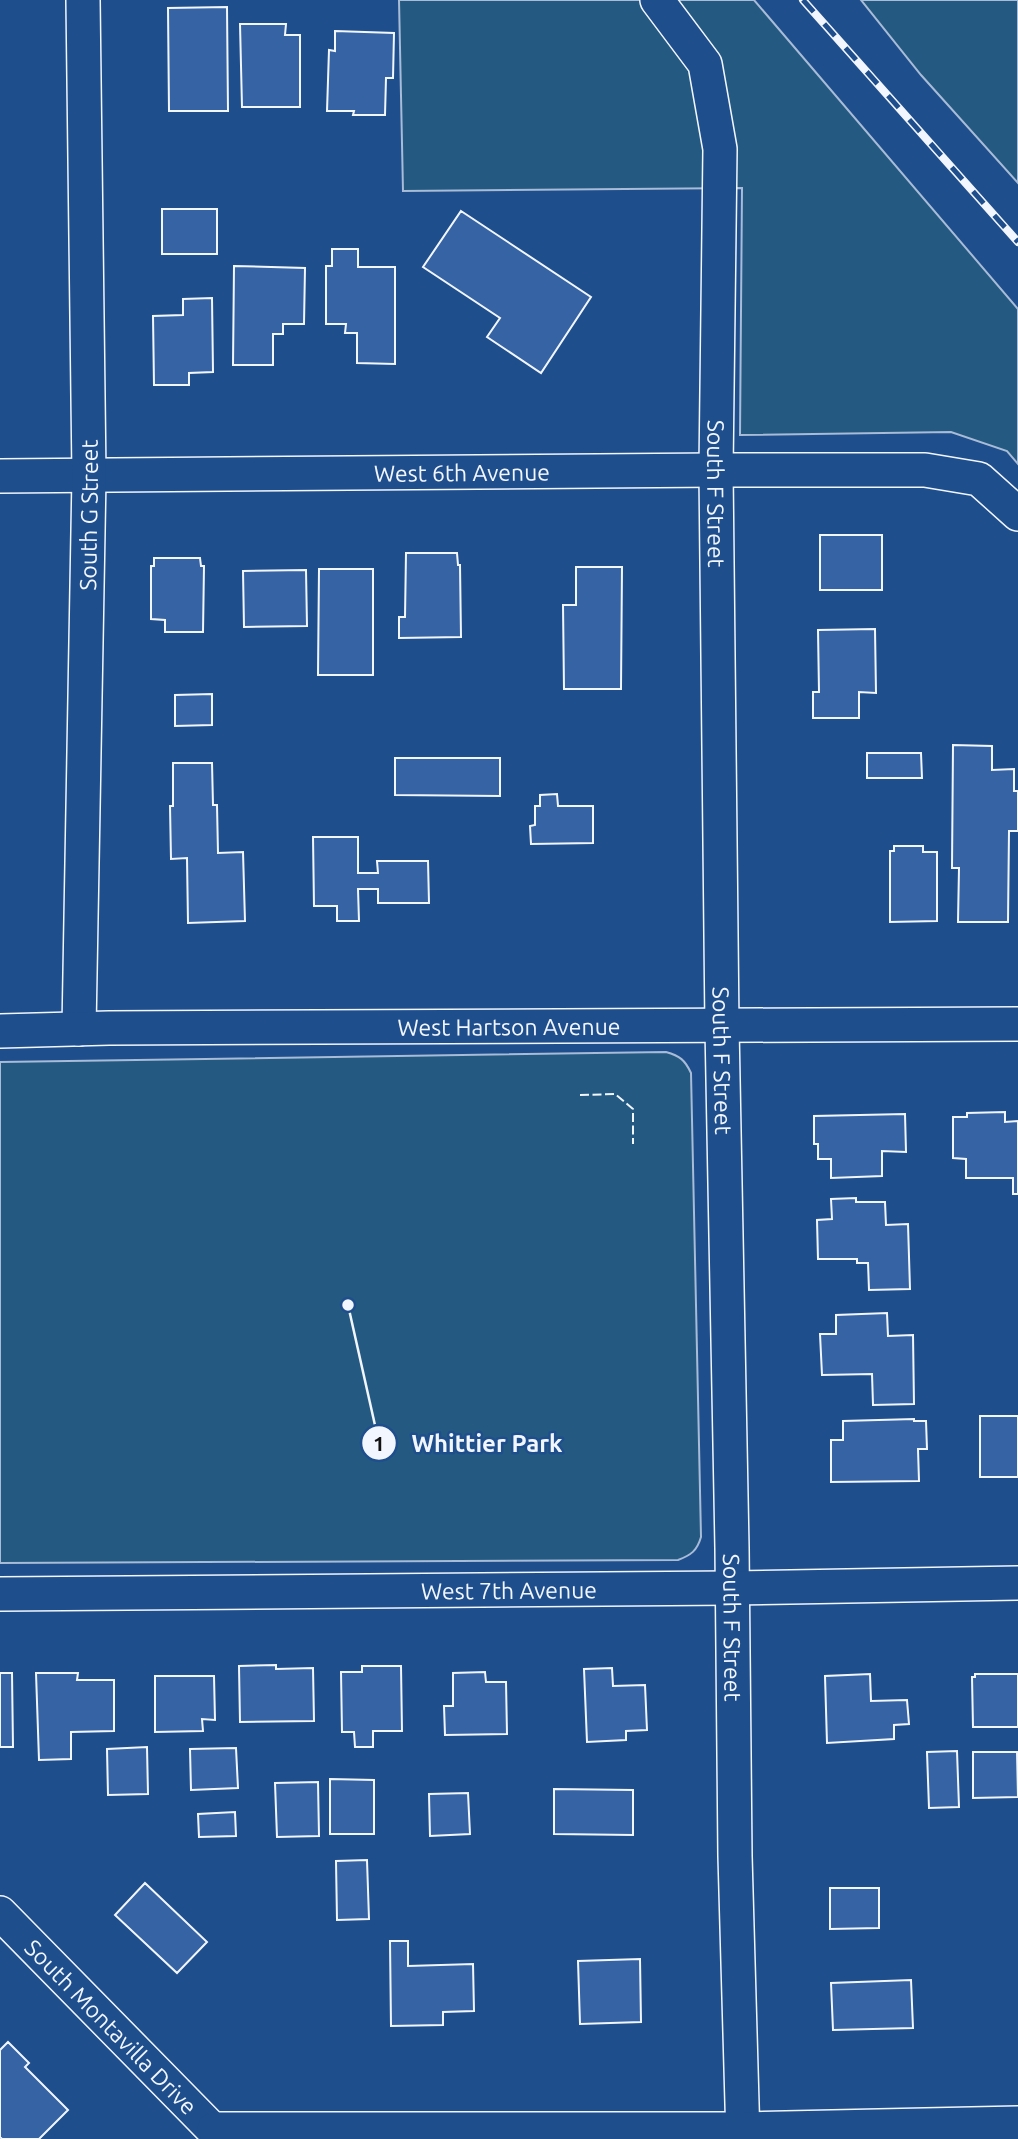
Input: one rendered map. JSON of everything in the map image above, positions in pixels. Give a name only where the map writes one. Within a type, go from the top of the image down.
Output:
[{"type":"street","name":"South G Street","points":[[79,1029],[89,476],[83,0]]},
{"type":"street","name":"South F Street","points":[[657,0],[705,64],[720,149],[716,470],[722,1027],[742,2134]]},
{"type":"street","name":"West 6th Avenue","points":[[0,476],[925,470],[979,479],[1018,514]]},
{"type":"street","name":"West Hartson Avenue","points":[[0,1031],[1018,1024]]},
{"type":"street","name":"West 7th Avenue","points":[[0,1594],[1018,1583]]},
{"type":"street","name":"South Montavilla Drive","points":[[0,1913],[218,2134]]},
{"type":"street","points":[[218,2134],[742,2134],[1018,2123]]},
{"type":"shaded area","points":[[399,0],[754,0],[1018,309],[1018,464],[1007,451],[951,432],[740,435],[742,188],[403,191]]},
{"type":"shaded area","points":[[861,0],[1018,0],[1018,183],[921,75]]},
{"type":"shaded area","points":[[666,1052],[681,1059],[691,1073],[701,1537],[698,1546],[690,1554],[678,1560],[0,1563],[0,1062]]},
{"type":"building","points":[[227,7],[228,111],[169,111],[168,8]]},
{"type":"building","points":[[240,24],[286,24],[285,35],[300,35],[300,107],[242,107]]},
{"type":"building","points":[[335,31],[394,33],[393,78],[386,78],[385,115],[353,115],[354,111],[327,111],[329,50],[335,51]]},
{"type":"building","points":[[162,209],[217,209],[217,254],[162,254]]},
{"type":"building","points":[[461,211],[591,297],[541,373],[487,337],[500,318],[423,267]]},
{"type":"building","points":[[332,249],[358,249],[358,267],[395,267],[395,364],[357,363],[357,333],[345,333],[346,324],[326,324],[326,266],[332,266]]},
{"type":"building","points":[[234,266],[305,268],[304,324],[283,324],[283,334],[273,334],[273,365],[233,365]]},
{"type":"building","points":[[212,298],[213,372],[189,373],[189,385],[154,385],[153,316],[183,315],[183,299]]},
{"type":"building","points":[[820,535],[882,535],[882,590],[820,590]]},
{"type":"building","points":[[406,553],[457,553],[460,565],[461,637],[399,638],[399,617],[405,617]]},
{"type":"building","points":[[154,558],[200,558],[201,566],[204,566],[203,632],[165,632],[165,620],[151,619],[151,566],[154,566]]},
{"type":"building","points":[[576,567],[622,567],[621,689],[564,689],[563,605],[576,605]]},
{"type":"building","points":[[319,569],[373,569],[373,675],[318,675]]},
{"type":"building","points":[[306,570],[307,626],[244,627],[243,571]]},
{"type":"building","points":[[875,629],[876,693],[859,692],[859,718],[813,718],[813,692],[819,692],[818,630]]},
{"type":"building","points":[[212,694],[212,725],[175,726],[175,695]]},
{"type":"building","points":[[953,745],[992,746],[992,770],[1014,769],[1014,791],[1018,791],[1018,831],[1009,831],[1008,922],[958,922],[959,868],[952,868]]},
{"type":"building","points":[[867,753],[921,753],[922,778],[867,778]]},
{"type":"building","points":[[395,758],[500,758],[500,796],[395,795]]},
{"type":"building","points":[[173,763],[212,763],[213,805],[217,805],[218,853],[243,852],[245,921],[188,923],[187,858],[171,859],[170,806],[173,806]]},
{"type":"building","points":[[557,794],[558,806],[593,806],[593,843],[531,844],[530,826],[535,825],[535,806],[540,806],[540,795]]},
{"type":"building","points":[[313,837],[358,837],[358,873],[378,873],[377,861],[428,861],[429,903],[378,903],[378,889],[358,889],[359,921],[337,921],[337,906],[314,906]]},
{"type":"building","points":[[894,846],[923,846],[923,852],[937,852],[937,921],[890,922],[890,851],[894,851]]},
{"type":"building","points":[[1005,1112],[1005,1122],[1018,1121],[1018,1194],[1013,1194],[1013,1178],[966,1178],[966,1159],[953,1158],[953,1117],[967,1117],[967,1113]]},
{"type":"building","points":[[905,1114],[906,1152],[882,1151],[882,1176],[831,1178],[831,1159],[818,1159],[818,1144],[814,1144],[814,1116]]},
{"type":"building","points":[[856,1198],[856,1202],[885,1202],[886,1225],[908,1224],[910,1289],[869,1290],[868,1263],[857,1263],[857,1259],[818,1259],[817,1220],[832,1219],[831,1199]]},
{"type":"building","points":[[887,1313],[888,1336],[913,1335],[914,1404],[873,1405],[872,1374],[822,1375],[820,1334],[836,1334],[836,1315]]},
{"type":"building","points":[[980,1416],[1018,1416],[1018,1477],[980,1477]]},
{"type":"building","points":[[843,1421],[926,1421],[927,1449],[918,1449],[919,1481],[831,1482],[831,1440],[843,1440]]},
{"type":"building","points":[[276,1665],[276,1669],[313,1668],[314,1721],[240,1722],[239,1666]]},
{"type":"building","points":[[362,1666],[401,1666],[402,1731],[373,1731],[373,1747],[355,1747],[354,1732],[342,1732],[341,1672],[362,1672]]},
{"type":"building","points":[[612,1668],[613,1686],[645,1685],[647,1730],[626,1731],[626,1740],[587,1742],[584,1669]]},
{"type":"building","points":[[485,1672],[486,1682],[506,1682],[507,1734],[445,1735],[444,1706],[453,1706],[453,1673]]},
{"type":"building","points":[[0,1673],[12,1673],[13,1747],[0,1747]]},
{"type":"building","points":[[36,1673],[78,1673],[77,1680],[114,1680],[114,1731],[71,1732],[71,1759],[39,1760]]},
{"type":"building","points":[[870,1674],[871,1701],[907,1700],[909,1724],[894,1725],[894,1739],[827,1743],[825,1676]]},
{"type":"building","points":[[975,1674],[1018,1674],[1018,1727],[973,1727],[972,1677],[975,1677]]},
{"type":"building","points":[[155,1676],[214,1676],[215,1720],[202,1719],[203,1731],[155,1732]]},
{"type":"building","points":[[147,1747],[148,1794],[108,1795],[107,1749]]},
{"type":"building","points":[[236,1748],[238,1788],[191,1790],[190,1749]]},
{"type":"building","points":[[957,1751],[959,1807],[929,1808],[927,1752]]},
{"type":"building","points":[[973,1752],[1017,1752],[1018,1797],[973,1798]]},
{"type":"building","points":[[330,1779],[374,1780],[374,1834],[330,1834]]},
{"type":"building","points":[[318,1782],[319,1836],[277,1837],[275,1783]]},
{"type":"building","points":[[554,1789],[633,1790],[633,1835],[554,1834]]},
{"type":"building","points":[[468,1793],[470,1834],[430,1836],[429,1794]]},
{"type":"building","points":[[235,1812],[236,1836],[199,1837],[198,1814]]},
{"type":"building","points":[[367,1860],[369,1919],[337,1920],[336,1861]]},
{"type":"building","points":[[145,1883],[207,1942],[177,1973],[115,1915]]},
{"type":"building","points":[[830,1888],[879,1888],[879,1928],[830,1929]]},
{"type":"building","points":[[390,1941],[408,1941],[408,1966],[473,1964],[474,2011],[443,2012],[443,2025],[391,2026]]},
{"type":"building","points":[[640,1959],[641,2022],[580,2024],[578,1961]]},
{"type":"building","points":[[911,1980],[913,2028],[833,2030],[831,1983]]},
{"type":"building","points":[[8,2042],[29,2063],[25,2067],[68,2110],[39,2139],[0,2137],[0,2050]]},
{"type":"railway","points":[[803,0],[1018,242]]},
{"type":"fence","points":[[580,1095],[615,1094],[633,1109],[633,1144]]},
{"type":"place","name":"Whittier Park","points":[[348,1305]]}]
